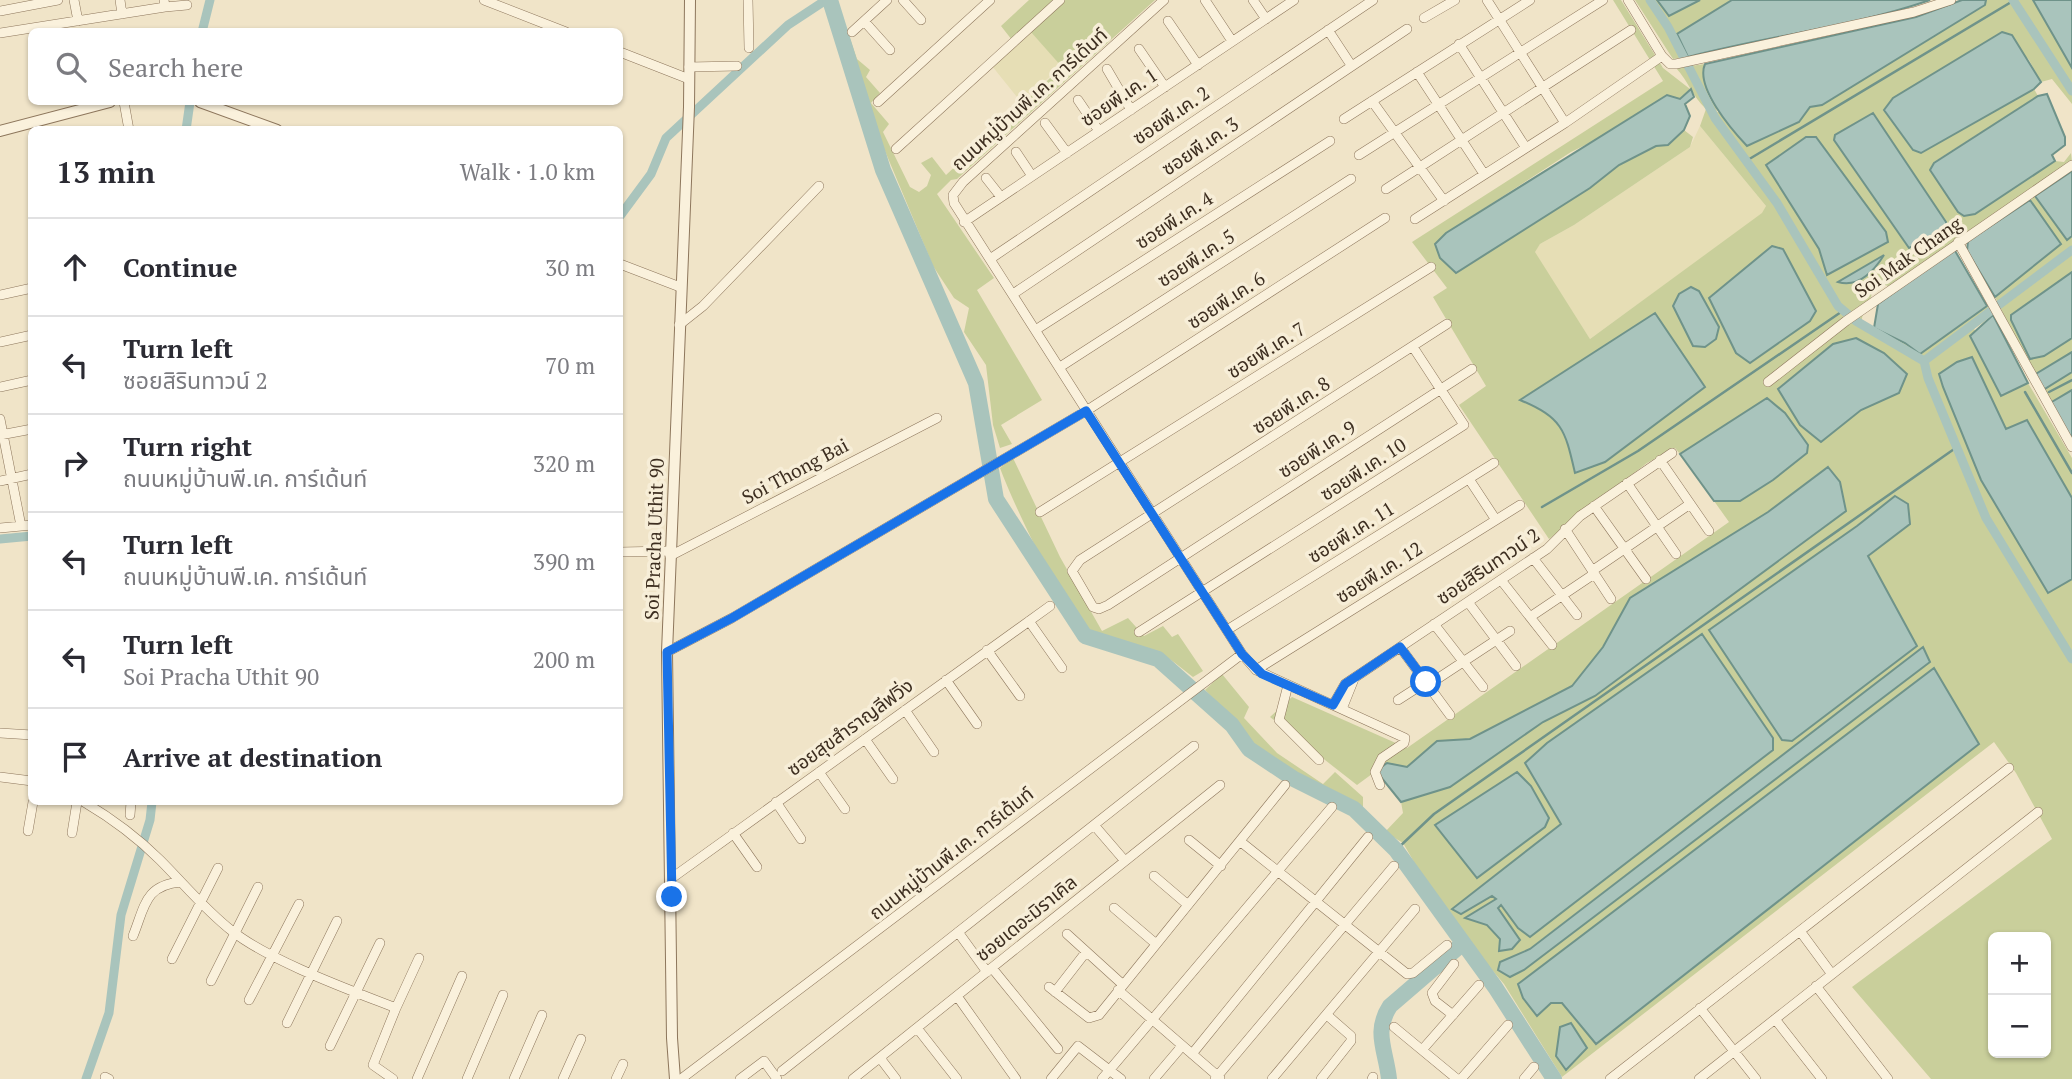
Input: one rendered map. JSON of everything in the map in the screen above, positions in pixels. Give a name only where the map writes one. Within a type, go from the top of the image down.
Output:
[{"type":"street","points":[[0,11],[58,0]]},
{"type":"street","points":[[74,0],[78,21]]},
{"type":"street","points":[[120,0],[122,14]]},
{"type":"street","points":[[484,0],[556,28]]},
{"type":"street","name":"Soi Pracha Uthit 90","points":[[678,1079],[672,1038],[667,652],[689,107],[689,0]]},
{"type":"street","points":[[748,0],[749,48]]},
{"type":"street","points":[[852,32],[887,0]]},
{"type":"street","points":[[903,0],[921,20]]},
{"type":"street","points":[[878,102],[990,0]]},
{"type":"street","points":[[896,149],[1060,0]]},
{"type":"street","name":"ถนนหมู่บ้านพี.เค. การ์เด้นท์","points":[[1164,0],[957,188],[953,195],[954,203],[964,222],[1037,329],[1086,411],[1242,654],[1256,670],[1405,738],[1404,743],[1382,758],[1377,767],[1375,776],[1380,785]]},
{"type":"street","points":[[1205,0],[1232,41]]},
{"type":"street","points":[[1253,0],[1266,19]]},
{"type":"street","name":"ซอยพี.เค. 1","points":[[964,222],[1294,0]]},
{"type":"street","name":"ซอยพี.เค. 2","points":[[990,259],[1373,0]]},
{"type":"street","points":[[1424,18],[1455,0]]},
{"type":"street","points":[[1486,0],[1565,123]]},
{"type":"street","points":[[1344,119],[1530,0]]},
{"type":"street","points":[[1359,155],[1603,0]]},
{"type":"street","points":[[1628,0],[1662,56],[1670,64],[1914,12],[1951,0]]},
{"type":"street","points":[[32,28],[122,14],[165,4],[187,5]]},
{"type":"street","points":[[864,20],[890,50]]},
{"type":"street","points":[[1168,21],[1198,65]]},
{"type":"street","points":[[0,33],[28,29]]},
{"type":"street","name":"ซอยพี.เค. 3","points":[[1013,294],[1407,29]]},
{"type":"street","points":[[1328,30],[1351,65]]},
{"type":"street","points":[[1386,189],[1631,30]]},
{"type":"street","points":[[1459,44],[1525,148]]},
{"type":"street","points":[[1139,49],[1165,87]]},
{"type":"street","points":[[623,53],[689,73],[737,66]]},
{"type":"street","points":[[1415,219],[1565,123],[1662,56]]},
{"type":"street","points":[[1107,69],[1131,110]]},
{"type":"street","points":[[1417,72],[1484,174]]},
{"type":"street","points":[[1078,100],[1099,131]]},
{"type":"street","points":[[1372,101],[1444,201]]},
{"type":"street","points":[[0,131],[99,105]]},
{"type":"street","points":[[125,105],[128,126]]},
{"type":"street","points":[[211,105],[266,126]]},
{"type":"street","points":[[1045,122],[1067,153]]},
{"type":"street","name":"ซอยพี.เค. 4","points":[[1037,329],[1330,141]]},
{"type":"street","points":[[1016,152],[1032,176]]},
{"type":"street","name":"Soi Mak Chang","points":[[1768,382],[1846,321],[2072,165]]},
{"type":"street","points":[[986,177],[1001,197]]},
{"type":"street","name":"ซอยพี.เค. 5","points":[[1060,367],[1351,179]]},
{"type":"street","points":[[679,325],[703,306],[819,186]]},
{"type":"street","name":"ซอยพี.เค. 6","points":[[1086,411],[1385,218]]},
{"type":"street","points":[[1958,243],[2072,447]]},
{"type":"street","points":[[623,265],[680,286]]},
{"type":"street","name":"ซอยพี.เค. 7","points":[[1040,512],[1431,267]]},
{"type":"street","points":[[0,295],[28,289]]},
{"type":"street","name":"ซอยพี.เค. 8","points":[[1181,557],[1099,609],[1087,600],[1072,571],[1075,565],[1447,324]]},
{"type":"street","points":[[0,342],[28,336]]},
{"type":"street","name":"ซอยพี.เค. 10","points":[[1203,593],[1464,425],[1413,347]]},
{"type":"street","name":"ซอยพี.เค. 9","points":[[1181,557],[1472,369]]},
{"type":"street","points":[[0,387],[28,381]]},
{"type":"street","points":[[667,652],[732,618],[1086,411]]},
{"type":"street","name":"Soi Thong Bai","points":[[670,554],[937,418]]},
{"type":"street","points":[[0,419],[12,478],[26,525],[0,528]]},
{"type":"street","points":[[2,435],[28,430]]},
{"type":"street","name":"ซอยสิรินทาวน์ 2","points":[[1337,707],[1345,684],[1553,545],[1565,529],[1594,506],[1672,453]]},
{"type":"street","points":[[1660,460],[1709,531]]},
{"type":"street","name":"ซอยพี.เค. 11","points":[[1227,631],[1494,463]]},
{"type":"street","points":[[0,481],[28,475]]},
{"type":"street","points":[[1469,478],[1496,520]]},
{"type":"street","points":[[1627,483],[1676,554]]},
{"type":"street","points":[[1530,617],[1690,504]]},
{"type":"street","name":"ซอยพี.เค. 12","points":[[1256,670],[1520,505]]},
{"type":"street","points":[[1594,506],[1646,579]]},
{"type":"street","points":[[1565,529],[1611,599]]},
{"type":"street","points":[[623,552],[670,554]]},
{"type":"street","points":[[1533,558],[1577,615]]},
{"type":"street","points":[[1501,580],[1552,645]]},
{"type":"street","points":[[1139,632],[1203,593]]},
{"type":"street","points":[[1468,602],[1516,666]]},
{"type":"street","name":"ซอยสุขสำราญลีฟวิ่ง","points":[[672,878],[1050,606]]},
{"type":"street","points":[[1029,621],[1062,668]]},
{"type":"street","points":[[1434,624],[1483,687]]},
{"type":"street","points":[[1398,700],[1464,662],[1510,631]]},
{"type":"street","points":[[1400,647],[1450,715]]},
{"type":"street","points":[[987,650],[1020,696]]},
{"type":"street","name":"ถนนหมู่บ้านพี.เค. การ์เด้นท์","points":[[678,1079],[1205,679],[1242,654]]},
{"type":"street","points":[[946,680],[977,724]]},
{"type":"street","points":[[1287,685],[1279,720],[1319,760]]},
{"type":"street","points":[[905,710],[934,751]]},
{"type":"street","points":[[0,733],[28,736]]},
{"type":"street","points":[[865,739],[893,779]]},
{"type":"street","points":[[740,1079],[764,1061],[779,1075],[1194,746]]},
{"type":"street","points":[[1610,1079],[2009,768]]},
{"type":"street","points":[[819,772],[845,809]]},
{"type":"street","points":[[0,777],[28,780]]},
{"type":"street","name":"ซอยเดอะมิราเคิล","points":[[853,1079],[1220,785]]},
{"type":"street","points":[[1086,951],[1052,989],[1092,1018],[1105,1009],[1155,943],[1241,842],[1285,785]]},
{"type":"street","points":[[776,802],[802,839]]},
{"type":"street","points":[[28,831],[32,805]]},
{"type":"street","points":[[72,833],[77,805]]},
{"type":"street","points":[[89,805],[116,823],[159,858],[201,905],[236,934],[275,955],[396,1008]]},
{"type":"street","points":[[130,815],[131,805]]},
{"type":"street","points":[[1102,1079],[1280,872],[1332,807]]},
{"type":"street","points":[[1699,1079],[2038,812]]},
{"type":"street","points":[[1094,825],[1125,861]]},
{"type":"street","points":[[733,833],[757,867]]},
{"type":"street","points":[[1192,1054],[1368,837]]},
{"type":"street","points":[[1189,840],[1221,866]]},
{"type":"street","points":[[1241,842],[1410,975],[1447,945]]},
{"type":"street","points":[[1067,934],[1152,1020],[1219,1078],[1394,866]]},
{"type":"street","points":[[172,959],[218,868]]},
{"type":"street","points":[[1154,876],[1188,905]]},
{"type":"street","points":[[133,936],[152,893],[164,883],[181,882]]},
{"type":"street","points":[[211,981],[258,887]]},
{"type":"street","points":[[250,1000],[299,904]]},
{"type":"street","points":[[1114,908],[1155,943]]},
{"type":"street","points":[[1272,1079],[1415,909]]},
{"type":"street","points":[[287,1023],[337,921]]},
{"type":"street","points":[[1800,931],[1832,973]]},
{"type":"street","points":[[958,932],[1058,1049]]},
{"type":"street","points":[[330,1046],[380,943]]},
{"type":"street","points":[[393,1079],[373,1065],[419,958]]},
{"type":"street","points":[[1452,1015],[1435,1001],[1432,993],[1454,964]]},
{"type":"street","points":[[417,1079],[462,976]]},
{"type":"street","points":[[1422,1050],[1479,985]]},
{"type":"street","points":[[1816,986],[1888,1079]]},
{"type":"street","points":[[467,1079],[503,995]]},
{"type":"street","points":[[957,996],[1016,1079]]},
{"type":"street","points":[[1700,1008],[1756,1079]]},
{"type":"street","points":[[514,1079],[542,1015]]},
{"type":"street","points":[[1321,1079],[1351,1041],[1351,1036],[1327,1015]]},
{"type":"street","points":[[1775,1018],[1822,1079]]},
{"type":"street","points":[[1394,1027],[1459,1079],[1508,1025]]},
{"type":"street","points":[[917,1028],[957,1079]]},
{"type":"street","points":[[563,1079],[581,1039]]},
{"type":"street","points":[[1051,1079],[1078,1046],[1121,1079]]},
{"type":"street","points":[[1154,1079],[1182,1046]]},
{"type":"street","points":[[880,1058],[896,1079]]},
{"type":"street","points":[[617,1079],[623,1064]]},
{"type":"street","points":[[1524,1079],[1534,1067]]},
{"type":"shaded area","points":[[1030,31],[1062,66],[1021,102],[992,66]]},
{"type":"shaded area","points":[[1700,126],[1766,206],[1763,213],[1590,339],[1534,252],[1540,244],[1574,225],[1690,147]]},
{"type":"green space","points":[[1029,0],[1056,0],[1012,40],[1001,26]]},
{"type":"green space","points":[[1065,0],[1155,0],[937,194],[994,278],[977,290],[1042,400],[1001,425],[1012,444],[1000,448],[993,425],[986,365],[964,332],[969,308],[954,298],[933,266],[870,115],[840,9],[857,59],[870,70],[866,77],[880,93],[871,103],[889,124],[883,132],[910,187],[919,192],[927,186],[931,175],[921,163],[932,157],[946,175],[1062,67],[1030,31]]},
{"type":"green space","points":[[1613,0],[1621,0],[1663,68],[1690,89],[1687,95],[1571,152],[1446,233],[1590,188],[1619,165],[1656,146],[1668,145],[1684,130],[1693,137],[1690,147],[1574,225],[1540,244],[1535,252],[1590,339],[1762,213],[1766,206],[1700,126],[1706,109],[1676,68],[1705,64],[1703,77],[1717,112],[1799,122],[1810,106],[1822,105],[1985,5],[1986,0],[2033,0],[2072,68],[2072,104],[2052,79],[2041,82],[2029,60],[2002,32],[1893,98],[1885,110],[1921,153],[2034,89],[2038,96],[1934,162],[1930,169],[1958,212],[1975,214],[2055,161],[2064,162],[2071,153],[2072,162],[1891,287],[1882,284],[1872,291],[1862,321],[1905,343],[1968,320],[1987,306],[1993,315],[1974,329],[2022,386],[2028,383],[2072,458],[2072,498],[2027,421],[2006,430],[1972,357],[1943,387],[1981,480],[2047,592],[2072,579],[2072,1079],[1931,1079],[1852,987],[2052,839],[2016,773],[1994,742],[1562,1077],[1504,984],[1443,912],[1403,843],[1385,832],[1403,813],[1401,802],[1450,787],[1543,722],[1595,696],[1828,467],[1768,512],[1630,598],[1603,647],[1572,686],[1470,739],[1437,741],[1407,767],[1387,763],[1357,785],[1270,717],[1292,697],[1407,748],[1729,522],[1714,501],[1740,501],[1767,398],[1680,454],[1675,448],[1647,463],[1549,539],[1459,405],[1486,386],[1433,297],[1447,288],[1412,242],[1663,81]],"holes":[[[1806,137],[1816,137],[1886,232],[1888,242],[1827,275],[1819,249],[1766,166]],[[1834,140],[1945,227],[1939,232],[1945,245],[1929,254],[1909,248]],[[1783,249],[1816,311],[1810,321],[1751,363]],[[1883,256],[1865,277],[1846,283],[1839,282]],[[1655,313],[1705,387],[1575,473],[1566,437],[1549,412],[1521,399]],[[1779,389],[1899,393],[1861,410],[1821,442]],[[1895,496],[1910,524],[1868,556],[1917,646],[1793,741],[1782,740],[1857,526]],[[1702,635],[1773,750],[1530,937],[1518,928],[1501,905],[1498,908],[1520,940],[1500,939],[1487,925],[1497,899],[1492,895],[1461,914],[1453,910],[1562,824],[1547,743]],[[1923,647],[1930,662],[1524,970],[1500,962],[1529,949]],[[1934,669],[1979,744],[1596,1043],[1562,1003],[1551,1003],[1537,1015],[1518,984]]]},
{"type":"green space","points":[[1635,0],[1657,0],[1669,16],[1700,0],[1731,0],[1678,34],[1688,57],[1673,59]]},
{"type":"green space","points":[[2035,196],[2067,239],[2072,236],[2072,352],[2034,375],[1995,297],[2061,244],[2030,200]]},
{"type":"green space","points":[[2072,372],[2072,390],[2050,403],[2043,390]]},
{"type":"green space","points":[[1013,458],[1060,557],[1102,631],[1128,618],[1144,636],[1163,626],[1172,637],[1178,634],[1203,671],[1193,677],[1158,652],[1098,635],[1079,619],[1053,580],[1027,530],[1000,468]]},
{"type":"green space","points":[[1222,674],[1249,707],[1244,718],[1277,753],[1323,784],[1335,772],[1363,797],[1363,811],[1279,768],[1248,740],[1234,720],[1205,690]]},
{"type":"water","points":[[1657,0],[1700,0],[1669,16]]},
{"type":"water","points":[[1732,0],[1930,0],[1870,17],[1688,57],[1677,34]]},
{"type":"water","points":[[1962,0],[1986,0],[1985,5],[1822,105],[1810,107],[1799,122],[1747,146],[1716,107],[1705,84],[1705,64],[1916,17]]},
{"type":"water","points":[[2033,0],[2072,0],[2072,68]]},
{"type":"water","points":[[2002,32],[2012,35],[2041,82],[2034,89],[1921,153],[1913,150],[1884,110],[1893,98]]},
{"type":"water","points":[[1691,89],[1694,97],[1685,104],[1690,116],[1684,130],[1668,145],[1656,146],[1619,165],[1590,188],[1456,273],[1440,258],[1435,244],[1446,233],[1667,95],[1680,99]]},
{"type":"water","points":[[2047,94],[2065,137],[2065,145],[2052,155],[2055,161],[1975,214],[1964,216],[1958,212],[1930,170],[1934,163],[2038,96]]},
{"type":"water","points":[[1873,113],[1946,222],[1946,227],[1909,248],[1834,140],[1835,135]]},
{"type":"water","points":[[1806,137],[1816,137],[1886,232],[1888,242],[1827,275],[1819,249],[1766,165]]},
{"type":"water","points":[[2072,171],[2072,236],[2067,240],[2035,196]]},
{"type":"water","points":[[2030,200],[2061,244],[1995,297],[1967,251],[1968,241]]},
{"type":"water","points":[[1772,246],[1783,249],[1816,311],[1810,321],[1750,363],[1736,353],[1709,298]]},
{"type":"water","points":[[1954,249],[1987,306],[1920,354],[1905,343],[1874,328],[1878,304]]},
{"type":"water","points":[[1884,255],[1865,277],[1853,283],[1838,282]]},
{"type":"water","points":[[2072,272],[2072,338],[2044,356],[2030,359],[2011,315]]},
{"type":"water","points":[[1691,287],[1699,291],[1719,327],[1716,339],[1705,347],[1693,346],[1673,306],[1679,294]]},
{"type":"water","points":[[1655,313],[1705,387],[1605,462],[1575,473],[1560,427],[1545,413],[1520,400]]},
{"type":"water","points":[[1993,315],[2028,383],[2001,396],[1970,336]]},
{"type":"water","points":[[1856,338],[1884,353],[1907,374],[1899,393],[1861,410],[1821,442],[1800,425],[1778,389],[1833,344]]},
{"type":"water","points":[[2072,352],[2072,372],[2043,390],[2034,375]]},
{"type":"water","points":[[1972,357],[2006,429],[2027,420],[2072,498],[2072,579],[2048,593],[1981,480],[1943,387],[1939,374],[1957,362]]},
{"type":"water","points":[[2072,390],[2072,440],[2050,403]]},
{"type":"water","points":[[1767,398],[1785,413],[1808,445],[1807,453],[1773,480],[1740,501],[1714,501],[1680,454]]},
{"type":"water","points":[[1828,467],[1840,482],[1846,511],[1595,696],[1543,722],[1450,787],[1401,802],[1376,771],[1387,763],[1407,767],[1437,741],[1470,739],[1572,686],[1603,647],[1630,598],[1768,512]]},
{"type":"water","points":[[1895,496],[1908,504],[1910,524],[1868,556],[1917,646],[1792,741],[1782,740],[1709,630],[1857,526]]},
{"type":"water","points":[[1702,634],[1773,738],[1773,750],[1530,937],[1518,928],[1501,905],[1498,908],[1520,940],[1512,949],[1499,951],[1500,939],[1487,925],[1465,918],[1496,899],[1492,896],[1461,914],[1452,909],[1561,824],[1525,763],[1547,743]]},
{"type":"water","points":[[1923,647],[1930,662],[1524,970],[1510,977],[1498,970],[1500,962],[1530,949]]},
{"type":"water","points":[[1934,668],[1979,744],[1596,1044],[1562,1003],[1551,1003],[1537,1016],[1523,998],[1518,984]]},
{"type":"water","points":[[1517,772],[1531,786],[1549,818],[1545,827],[1477,878],[1435,825]]},
{"type":"water","points":[[1571,1023],[1587,1048],[1566,1070],[1556,1056],[1560,1027]]},
{"type":"waterway","points":[[203,28],[210,0]]},
{"type":"waterway","points":[[623,212],[651,174],[666,138],[788,25],[826,0]]},
{"type":"waterway","points":[[830,0],[883,170],[976,383],[996,499],[1085,636],[1158,659],[1232,725],[1249,749],[1294,779],[1354,809],[1396,850],[1495,987],[1554,1079]]},
{"type":"waterway","points":[[1650,0],[1668,27],[1715,118],[1777,203],[1838,306],[1856,321],[1924,361]]},
{"type":"waterway","points":[[2013,0],[2072,91]]},
{"type":"waterway","points":[[1746,161],[2013,1]]},
{"type":"waterway","points":[[187,126],[190,105]]},
{"type":"waterway","points":[[2072,250],[1924,361],[1928,378],[1986,518],[2072,659]]},
{"type":"waterway","points":[[1542,507],[1638,451],[1844,310]]},
{"type":"waterway","points":[[2049,392],[2072,380]]},
{"type":"waterway","points":[[2025,392],[2072,473]]},
{"type":"waterway","points":[[1396,850],[1434,814],[1957,447]]},
{"type":"waterway","points":[[0,539],[28,536]]},
{"type":"waterway","points":[[86,1079],[109,1013],[121,915],[150,820],[152,805]]},
{"type":"waterway","points":[[1389,1079],[1381,1033],[1385,1015],[1390,1006],[1462,944]]},
{"type":"route","points":[[672,897],[667,652],[732,618],[1086,411],[1242,654],[1256,670],[1333,705],[1345,684],[1400,647],[1426,682]]}]
